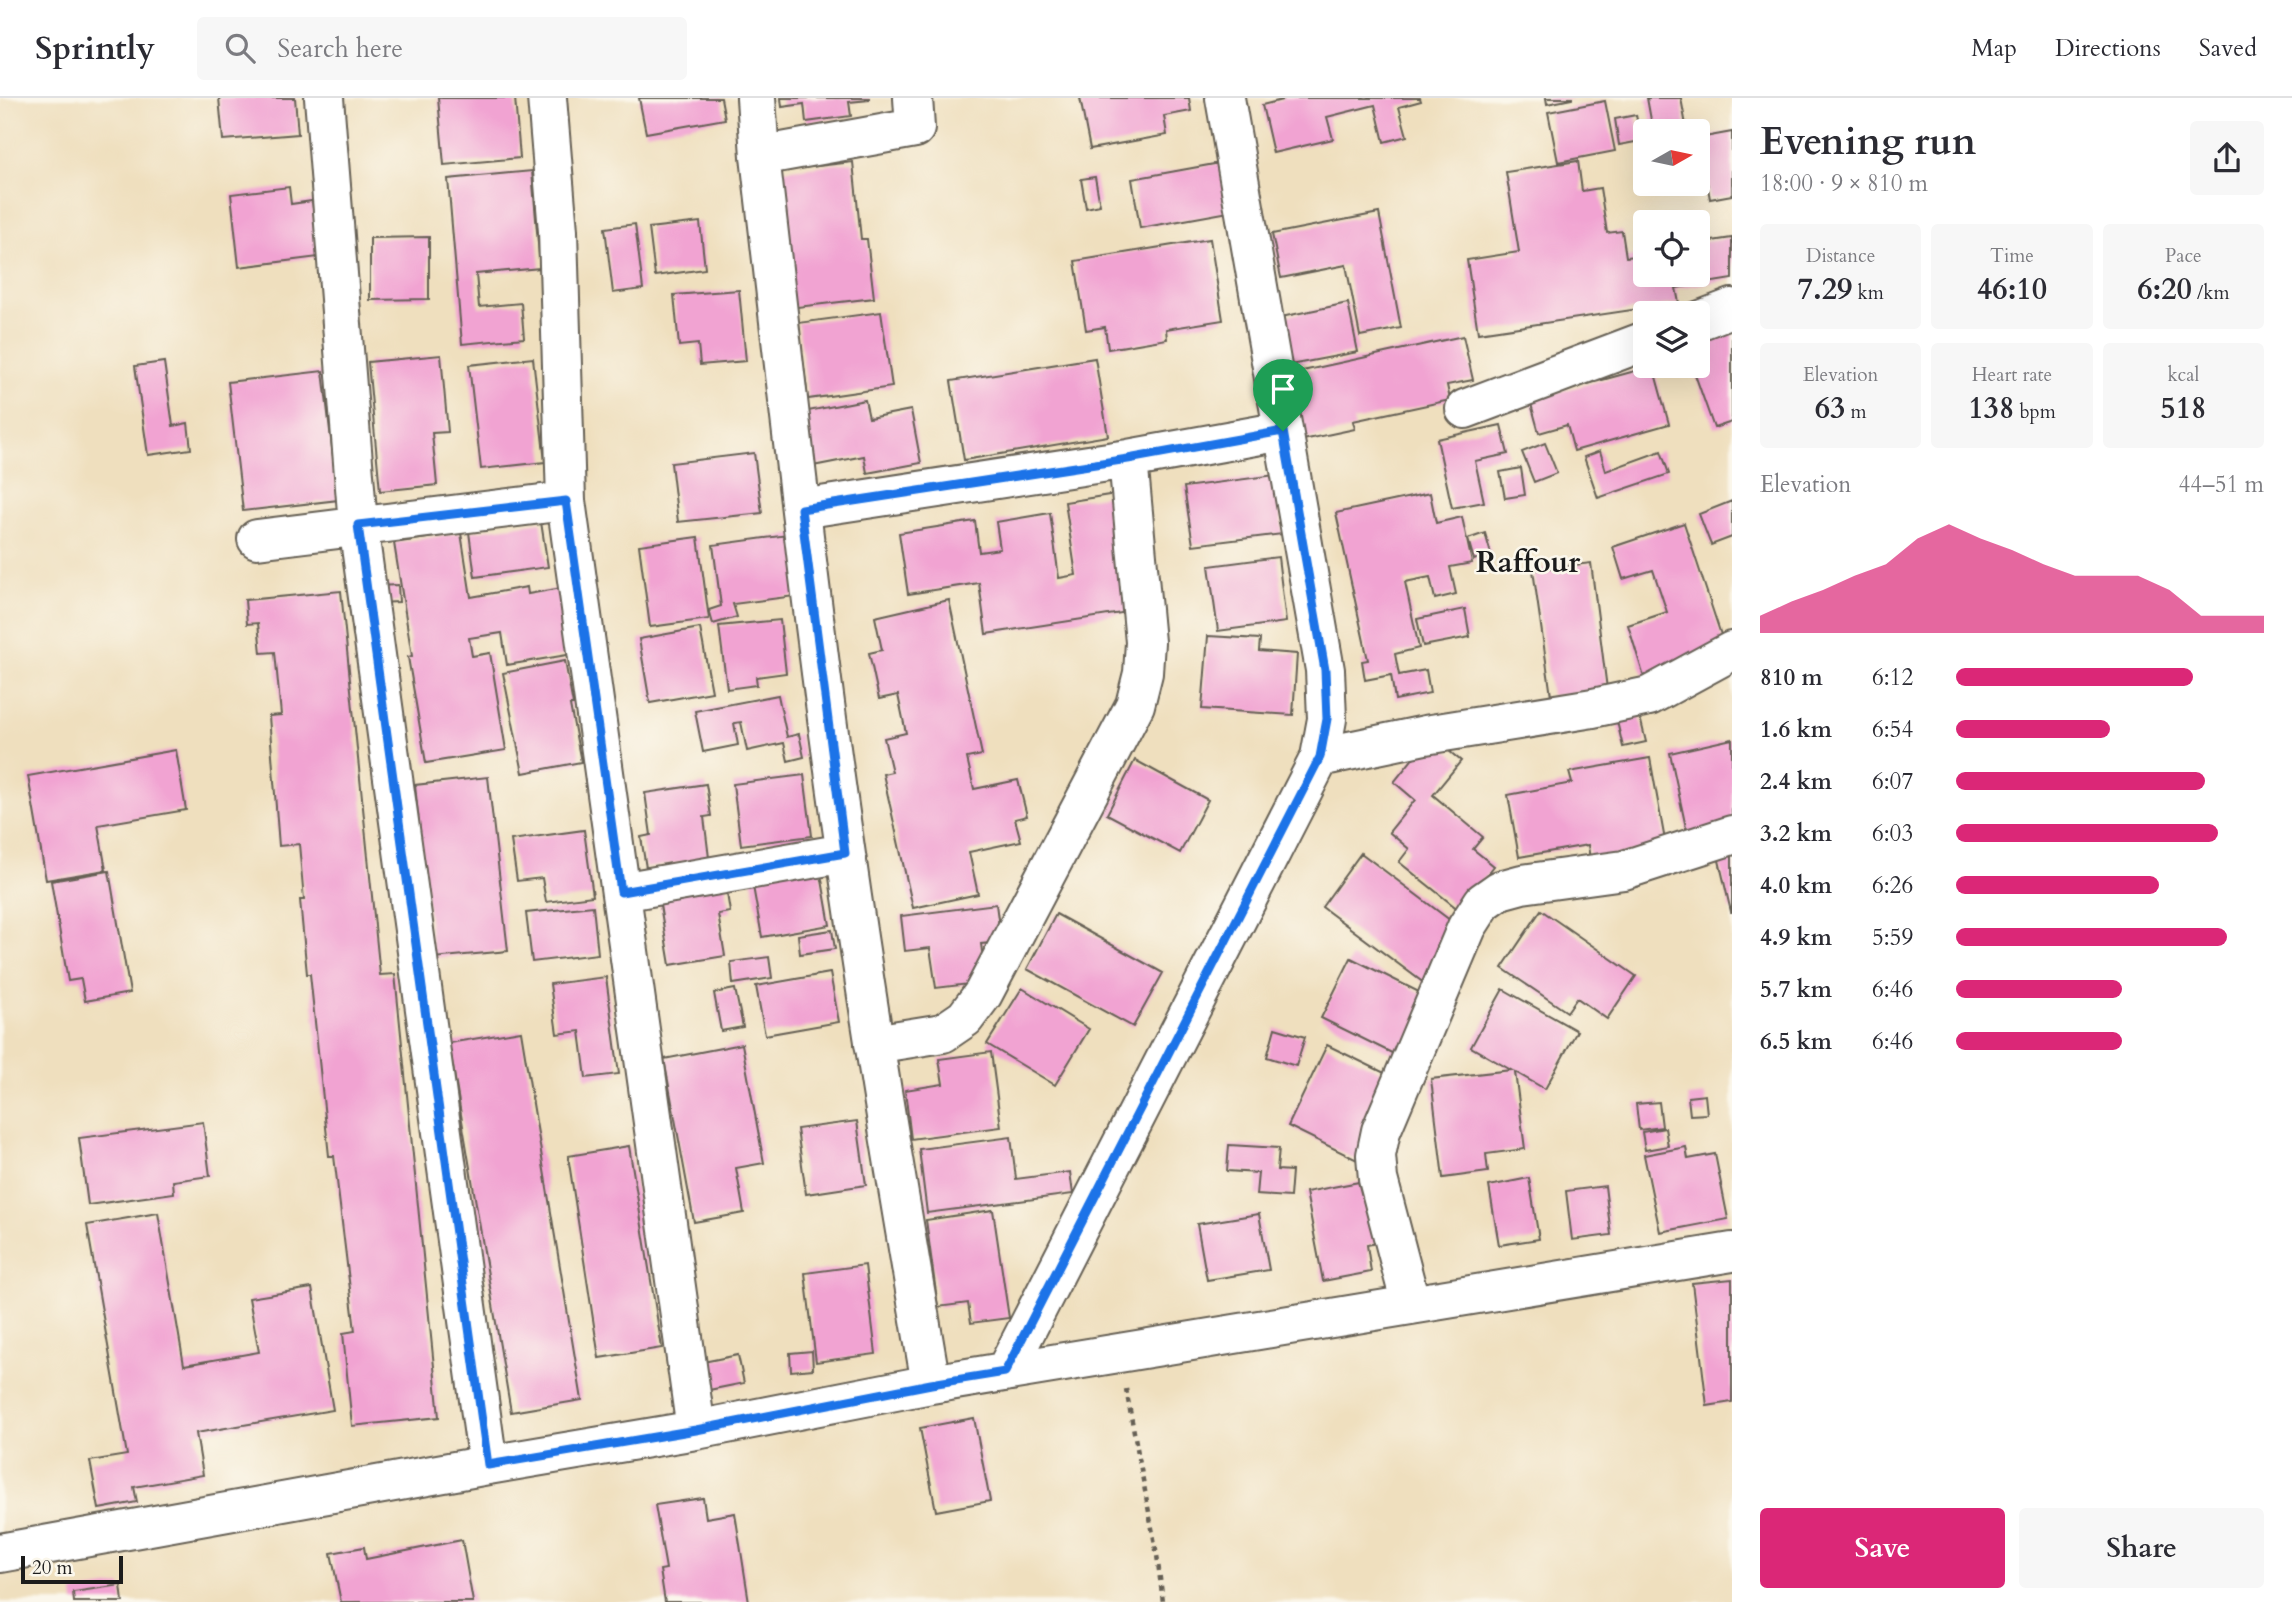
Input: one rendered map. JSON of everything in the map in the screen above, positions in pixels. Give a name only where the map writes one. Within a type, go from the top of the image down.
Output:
[{"type":"street","points":[[324,98],[358,525],[488,1465]]},
{"type":"street","points":[[547,98],[558,231],[566,501],[696,1430]]},
{"type":"street","points":[[755,98],[801,509],[845,853],[931,1384]]},
{"type":"street","points":[[760,156],[915,128],[913,98]]},
{"type":"street","points":[[1005,1372],[1320,757],[1327,719],[1325,670],[1225,98]]},
{"type":"street","points":[[1710,316],[1732,307]]},
{"type":"street","points":[[1465,410],[1633,346]]},
{"type":"street","points":[[801,509],[1128,459],[1283,431]]},
{"type":"street","points":[[874,1044],[943,1033],[965,1018],[983,994],[1135,705],[1143,673],[1145,642],[1128,459]]},
{"type":"street","points":[[257,539],[566,501]]},
{"type":"street","points":[[1320,757],[1425,735],[1592,708],[1648,696],[1732,651]]},
{"type":"street","points":[[1411,1305],[1378,1179],[1376,1155],[1381,1131],[1456,953],[1467,927],[1483,902],[1500,890],[1522,884],[1625,870],[1732,835]]},
{"type":"street","points":[[621,892],[845,853]]},
{"type":"street","points":[[0,1553],[696,1430],[931,1384],[1732,1252]]},
{"type":"path","points":[[1120,1353],[1163,1602]]},
{"type":"building","points":[[219,98],[295,98],[298,134],[223,140]]},
{"type":"building","points":[[438,98],[515,98],[520,158],[444,165]]},
{"type":"building","points":[[639,98],[721,98],[725,119],[646,133]]},
{"type":"building","points":[[781,98],[869,100],[849,102],[851,116],[806,122],[804,104],[782,107]]},
{"type":"building","points":[[1080,98],[1189,98],[1191,111],[1164,116],[1167,135],[1090,149]]},
{"type":"building","points":[[1281,98],[1420,98],[1421,101],[1399,107],[1407,136],[1384,142],[1375,105],[1327,117],[1333,139],[1273,153],[1262,105],[1282,100]]},
{"type":"building","points":[[1546,98],[1572,98],[1572,99],[1547,104]]},
{"type":"building","points":[[1647,98],[1681,98],[1685,119],[1651,119]]},
{"type":"building","points":[[1605,101],[1615,151],[1558,162],[1548,112]]},
{"type":"building","points":[[1636,115],[1637,119],[1633,119],[1633,142],[1619,145],[1615,119]]},
{"type":"building","points":[[1732,132],[1732,195],[1710,199],[1709,196],[1710,136]]},
{"type":"building","points":[[1578,161],[1582,191],[1600,188],[1607,233],[1622,231],[1626,257],[1633,256],[1633,287],[1682,287],[1676,288],[1679,301],[1633,301],[1633,310],[1478,333],[1467,260],[1519,252],[1506,172]]},
{"type":"building","points":[[853,162],[861,239],[867,239],[874,298],[789,308],[774,171]]},
{"type":"building","points":[[1220,163],[1229,212],[1140,228],[1132,179]]},
{"type":"building","points":[[532,171],[540,268],[476,274],[479,307],[521,303],[524,338],[462,344],[448,179]]},
{"type":"building","points":[[1095,177],[1100,205],[1086,208],[1081,179]]},
{"type":"building","points":[[289,187],[291,204],[312,201],[319,257],[239,267],[231,194]]},
{"type":"building","points":[[1379,213],[1401,328],[1360,336],[1346,265],[1281,278],[1272,234]]},
{"type":"building","points":[[700,222],[705,269],[655,276],[649,228]]},
{"type":"building","points":[[635,224],[643,289],[613,293],[605,228]]},
{"type":"building","points":[[429,237],[429,299],[370,300],[370,238]]},
{"type":"building","points":[[1732,238],[1732,279],[1710,283],[1710,241]]},
{"type":"building","points":[[1210,239],[1223,320],[1166,329],[1167,339],[1108,349],[1105,327],[1086,330],[1075,261]]},
{"type":"building","points":[[739,290],[746,361],[700,365],[698,344],[679,346],[674,295]]},
{"type":"building","points":[[1348,303],[1358,352],[1290,365],[1281,317]]},
{"type":"building","points":[[881,312],[892,387],[808,399],[798,323]]},
{"type":"building","points":[[1732,323],[1732,422],[1714,428],[1696,378],[1710,378],[1710,331]]},
{"type":"building","points":[[1463,336],[1473,380],[1447,385],[1450,400],[1353,421],[1355,429],[1298,441],[1284,375]]},
{"type":"building","points":[[441,355],[448,432],[432,433],[437,485],[380,491],[368,362]]},
{"type":"building","points":[[533,358],[545,462],[481,469],[469,365]]},
{"type":"building","points":[[1095,358],[1108,436],[964,460],[951,381]]},
{"type":"building","points":[[164,362],[173,426],[188,423],[191,449],[148,455],[135,366]]},
{"type":"building","points":[[323,371],[338,500],[243,511],[228,382]]},
{"type":"building","points":[[1633,372],[1633,378],[1656,378],[1669,424],[1574,451],[1567,425],[1539,433],[1530,400]]},
{"type":"building","points":[[865,400],[869,418],[911,410],[921,463],[867,473],[864,456],[813,466],[803,412]]},
{"type":"building","points":[[1501,425],[1508,454],[1475,461],[1484,502],[1452,508],[1437,439]]},
{"type":"building","points":[[1545,443],[1557,473],[1534,482],[1522,452]]},
{"type":"building","points":[[1600,451],[1606,471],[1661,451],[1669,474],[1598,498],[1584,457]]},
{"type":"building","points":[[754,453],[762,513],[678,522],[671,463]]},
{"type":"building","points":[[1521,468],[1525,495],[1505,498],[1500,472]]},
{"type":"building","points":[[1275,475],[1283,534],[1193,545],[1184,487]]},
{"type":"building","points":[[1122,493],[1141,610],[986,634],[979,583],[908,594],[899,533],[975,521],[979,552],[1000,549],[996,522],[1050,513],[1059,578],[1076,575],[1065,502]]},
{"type":"building","points":[[1430,493],[1436,523],[1462,517],[1472,563],[1450,567],[1456,594],[1435,599],[1430,577],[1405,582],[1419,648],[1395,654],[1399,675],[1426,670],[1430,693],[1395,700],[1391,675],[1365,680],[1362,661],[1368,660],[1336,513]]},
{"type":"building","points":[[1732,501],[1732,537],[1711,545],[1699,514]]},
{"type":"building","points":[[541,522],[548,567],[475,577],[469,532]]},
{"type":"building","points":[[1684,523],[1726,650],[1644,677],[1628,625],[1667,612],[1653,570],[1623,579],[1613,547]]},
{"type":"building","points":[[461,533],[471,597],[527,587],[528,594],[562,588],[573,654],[507,665],[502,633],[469,638],[472,656],[490,653],[506,750],[426,763],[408,657],[412,656],[394,543]]},
{"type":"building","points":[[1485,533],[1491,554],[1474,560],[1468,539]]},
{"type":"building","points":[[795,534],[803,595],[733,604],[737,617],[713,624],[709,610],[721,606],[713,545]]},
{"type":"building","points":[[698,537],[709,619],[650,627],[639,545]]},
{"type":"building","points":[[1278,557],[1286,622],[1218,631],[1209,566]]},
{"type":"building","points":[[1591,563],[1607,689],[1551,696],[1533,570]]},
{"type":"building","points":[[398,585],[399,602],[378,603],[377,586]]},
{"type":"building","points":[[341,591],[380,975],[395,974],[439,1417],[352,1426],[343,1333],[355,1331],[334,1156],[329,1156],[310,974],[307,974],[300,900],[304,900],[299,844],[279,846],[269,716],[281,715],[275,652],[261,653],[258,623],[247,624],[245,600]]},
{"type":"building","points":[[949,600],[982,755],[967,758],[974,789],[1018,780],[1027,816],[1015,819],[1021,841],[969,852],[978,894],[913,908],[883,774],[892,772],[884,738],[906,733],[898,695],[879,699],[869,653],[882,650],[875,617]]},
{"type":"building","points":[[1465,609],[1470,637],[1423,646],[1417,619]]},
{"type":"building","points":[[780,620],[786,673],[756,677],[757,685],[727,689],[719,626]]},
{"type":"building","points":[[700,628],[712,692],[650,703],[639,639]]},
{"type":"building","points":[[1208,636],[1260,639],[1259,651],[1297,654],[1293,715],[1202,709]]},
{"type":"building","points":[[565,661],[581,762],[523,773],[503,673]]},
{"type":"building","points":[[778,695],[787,737],[799,734],[804,757],[788,761],[784,743],[747,751],[741,722],[734,723],[738,745],[703,752],[695,711]]},
{"type":"building","points":[[1639,713],[1646,742],[1623,747],[1616,717]]},
{"type":"building","points":[[1431,736],[1461,761],[1433,795],[1483,837],[1473,849],[1494,866],[1459,910],[1399,862],[1409,849],[1389,832],[1415,800],[1394,782]]},
{"type":"building","points":[[1732,739],[1732,827],[1688,837],[1670,753]]},
{"type":"building","points":[[176,750],[186,810],[98,825],[106,870],[46,880],[28,776]]},
{"type":"building","points":[[1650,758],[1666,846],[1590,860],[1588,845],[1519,857],[1508,795],[1572,783],[1569,772]]},
{"type":"building","points":[[1135,760],[1208,800],[1180,853],[1107,814]]},
{"type":"building","points":[[804,775],[812,836],[741,845],[733,784]]},
{"type":"building","points":[[488,777],[508,951],[433,958],[415,785]]},
{"type":"building","points":[[706,784],[711,816],[704,817],[709,858],[646,868],[641,837],[651,835],[645,793]]},
{"type":"building","points":[[584,830],[593,896],[546,902],[542,878],[517,881],[511,840]]},
{"type":"building","points":[[1361,853],[1467,933],[1428,986],[1322,907]]},
{"type":"building","points":[[1732,853],[1732,912],[1731,912],[1718,856]]},
{"type":"building","points":[[819,863],[830,925],[762,937],[751,875]]},
{"type":"building","points":[[109,871],[130,993],[85,1001],[81,979],[68,981],[51,881]]},
{"type":"building","points":[[725,881],[730,912],[718,914],[725,956],[670,965],[658,893]]},
{"type":"building","points":[[996,904],[1001,942],[981,944],[986,982],[936,988],[930,948],[905,951],[901,916]]},
{"type":"building","points":[[593,906],[598,954],[532,962],[526,913]]},
{"type":"building","points":[[1541,910],[1636,976],[1607,1019],[1577,998],[1567,1012],[1502,968]]},
{"type":"building","points":[[1056,914],[1163,973],[1133,1027],[1027,969]]},
{"type":"building","points":[[832,930],[835,949],[800,954],[798,935]]},
{"type":"building","points":[[769,957],[772,978],[733,984],[731,962]]},
{"type":"building","points":[[1351,958],[1433,999],[1412,1063],[1321,1018]]},
{"type":"building","points":[[830,973],[839,1022],[765,1035],[756,986]]},
{"type":"building","points":[[606,977],[619,1074],[586,1078],[580,1031],[557,1034],[550,984]]},
{"type":"building","points":[[1022,988],[1089,1029],[1055,1085],[987,1044]]},
{"type":"building","points":[[735,989],[743,1027],[721,1031],[714,993]]},
{"type":"building","points":[[1503,989],[1577,1031],[1545,1089],[1515,1072],[1525,1149],[1486,1154],[1488,1172],[1443,1178],[1431,1079],[1511,1070],[1471,1047]]},
{"type":"building","points":[[1275,1028],[1305,1037],[1296,1066],[1267,1057]]},
{"type":"building","points":[[521,1031],[582,1400],[511,1412],[449,1043]]},
{"type":"building","points":[[742,1044],[764,1163],[736,1168],[744,1213],[694,1222],[664,1059]]},
{"type":"building","points":[[1327,1045],[1403,1082],[1363,1163],[1288,1126]]},
{"type":"building","points":[[991,1052],[1001,1127],[911,1139],[905,1090],[943,1084],[939,1059]]},
{"type":"building","points":[[1705,1095],[1707,1114],[1690,1115],[1688,1097]]},
{"type":"building","points":[[1659,1102],[1662,1127],[1639,1130],[1636,1104]]},
{"type":"building","points":[[857,1121],[866,1185],[806,1194],[797,1129]]},
{"type":"building","points":[[203,1122],[210,1176],[173,1181],[174,1193],[88,1205],[79,1138]]},
{"type":"building","points":[[1665,1128],[1668,1146],[1645,1150],[1642,1132]]},
{"type":"building","points":[[1011,1137],[1016,1179],[1070,1172],[1073,1194],[927,1213],[919,1149]]},
{"type":"building","points":[[1229,1145],[1279,1148],[1277,1170],[1292,1171],[1290,1197],[1256,1195],[1258,1173],[1227,1171]]},
{"type":"building","points":[[629,1146],[662,1348],[599,1358],[568,1156]]},
{"type":"building","points":[[1686,1147],[1688,1159],[1715,1154],[1728,1219],[1660,1232],[1644,1155]]},
{"type":"building","points":[[1529,1178],[1539,1239],[1499,1245],[1489,1186]]},
{"type":"building","points":[[1375,1179],[1387,1241],[1367,1245],[1371,1272],[1323,1281],[1306,1192]]},
{"type":"building","points":[[1605,1186],[1611,1235],[1572,1240],[1566,1191]]},
{"type":"building","points":[[993,1210],[1009,1318],[971,1323],[968,1303],[938,1307],[926,1220]]},
{"type":"building","points":[[158,1213],[184,1365],[259,1352],[249,1298],[312,1288],[333,1410],[196,1433],[203,1475],[134,1487],[137,1502],[99,1509],[90,1461],[127,1455],[87,1225]]},
{"type":"building","points":[[1259,1214],[1269,1270],[1207,1280],[1197,1224]]},
{"type":"building","points":[[865,1265],[876,1354],[816,1362],[805,1273]]},
{"type":"building","points":[[1732,1279],[1732,1402],[1707,1406],[1692,1283]]},
{"type":"building","points":[[812,1351],[813,1369],[791,1371],[790,1353]]},
{"type":"building","points":[[738,1355],[744,1383],[709,1390],[703,1362]]},
{"type":"building","points":[[974,1418],[990,1501],[936,1511],[920,1428]]},
{"type":"building","points":[[703,1498],[706,1518],[735,1513],[749,1602],[665,1602],[660,1570],[666,1569],[655,1505]]},
{"type":"building","points":[[462,1540],[473,1602],[341,1602],[331,1553],[364,1547],[366,1559]]},
{"type":"building","points":[[121,1585],[123,1602],[74,1602],[73,1592]]},
{"type":"district","name":"Raffour","points":[[1528,562]]},
{"type":"route","points":[[1283,431],[1325,670],[1327,719],[1320,757],[1005,1372],[696,1430],[488,1465],[358,525],[566,501],[621,892],[845,853],[801,509],[1128,459],[1283,431]]}]
